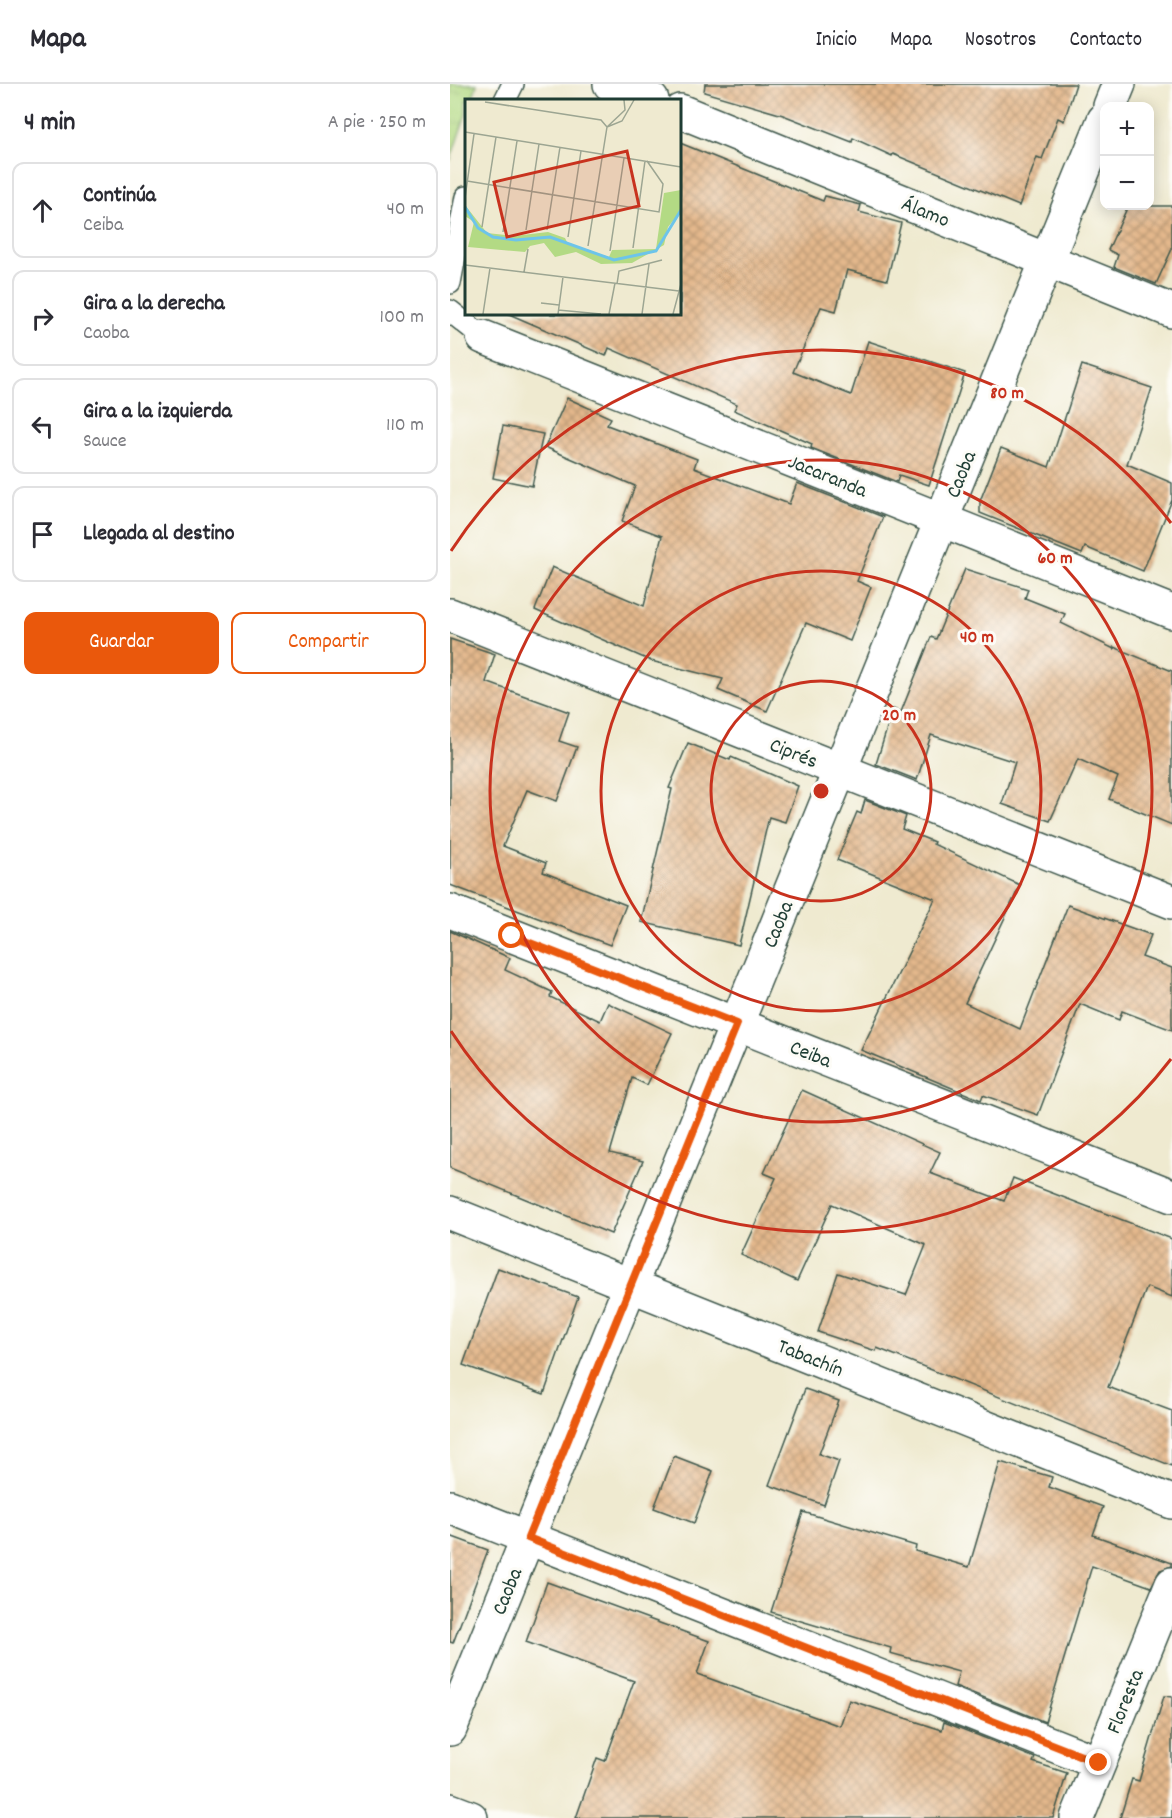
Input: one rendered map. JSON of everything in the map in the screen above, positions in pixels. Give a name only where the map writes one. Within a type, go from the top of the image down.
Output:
[{"type":"street","points":[[610,84],[649,99]]},
{"type":"street","points":[[1112,102],[1119,84]]},
{"type":"street","name":"Álamo","points":[[681,111],[1172,311]]},
{"type":"street","name":"Caoba","points":[[450,1729],[1100,130]]},
{"type":"street","name":"Jacaranda","points":[[483,338],[1172,612]]},
{"type":"street","name":"Ciprés","points":[[450,615],[1172,902]]},
{"type":"street","name":"Ceiba","points":[[450,911],[1172,1196]]},
{"type":"street","name":"Tabachín","points":[[450,1213],[1172,1502]]},
{"type":"street","points":[[450,1507],[1099,1763]]},
{"type":"street","name":"Floresta","points":[[1077,1818],[1172,1584]]},
{"type":"street","points":[[450,1810],[471,1818]]},
{"type":"lane","points":[[506,99],[513,84]]},
{"type":"lane","points":[[450,283],[465,202]]},
{"type":"lane","points":[[450,310],[483,338]]},
{"type":"green space","points":[[450,84],[477,84],[472,99],[465,99],[465,117],[450,161]]},
{"type":"building","points":[[705,84],[1076,84],[1064,121],[1058,118],[1042,159],[1037,157],[1019,206],[893,154],[892,156],[853,138],[852,142],[783,115],[704,92]]},
{"type":"building","points":[[681,143],[823,201],[825,196],[861,205],[859,212],[901,223],[887,280],[847,270],[836,311],[821,307],[793,372],[851,395],[868,341],[965,373],[929,485],[899,475],[897,482],[811,448],[812,444],[734,410],[737,404],[609,348],[606,356],[511,315],[681,315]]},
{"type":"building","points":[[1154,206],[1172,206],[1172,249],[1156,284],[1114,267],[1118,255],[1108,250],[1126,210],[1154,210]]},
{"type":"building","points":[[1082,365],[1152,388],[1127,464],[1172,483],[1172,500],[1143,571],[1085,547],[1082,554],[980,513],[980,501],[1001,448],[1049,467]]},
{"type":"building","points":[[567,398],[611,418],[607,425],[697,459],[694,468],[789,504],[797,483],[883,517],[857,581],[871,587],[850,641],[806,623],[767,711],[718,690],[723,679],[651,661],[535,610],[552,567],[644,606],[662,536],[622,521],[635,486],[545,447]]},
{"type":"building","points":[[503,426],[543,434],[532,486],[493,478]]},
{"type":"building","points":[[965,569],[1028,589],[1025,598],[1065,614],[1061,623],[1114,649],[1114,647],[1172,671],[1172,825],[1109,799],[1118,777],[1078,759],[1050,821],[1002,804],[1015,762],[931,735],[917,780],[876,764],[893,709],[901,712],[931,637],[936,639]]},
{"type":"building","points":[[450,639],[495,654],[486,682],[569,712],[559,741],[577,747],[557,801],[527,790],[503,846],[546,863],[543,872],[626,905],[610,945],[450,885]]},
{"type":"building","points":[[688,743],[730,760],[731,757],[798,786],[785,822],[769,817],[739,945],[641,922],[672,789],[669,788]]},
{"type":"building","points":[[865,800],[906,816],[902,829],[934,842],[933,844],[1020,885],[965,1003],[1020,1029],[1068,905],[1151,935],[1142,957],[1172,968],[1172,1030],[1122,1011],[1119,1020],[1080,1004],[1038,1115],[983,1095],[981,1100],[861,1050],[935,899],[837,860],[857,812],[861,814]]},
{"type":"building","points":[[450,931],[510,958],[505,970],[552,992],[550,997],[600,1021],[608,1003],[672,1033],[647,1085],[632,1078],[610,1153],[643,1161],[611,1234],[450,1168]]},
{"type":"building","points":[[802,1090],[940,1152],[930,1173],[1004,1201],[1013,1178],[1172,1239],[1172,1297],[1147,1287],[1108,1387],[1172,1411],[1172,1466],[877,1348],[876,1351],[818,1332],[838,1273],[906,1295],[926,1245],[832,1204],[797,1281],[741,1255],[776,1178],[764,1173]]},
{"type":"building","points":[[498,1268],[578,1297],[544,1394],[463,1365]]},
{"type":"building","points":[[805,1389],[839,1401],[819,1454],[839,1461],[824,1505],[769,1485]]},
{"type":"building","points":[[674,1456],[713,1471],[694,1523],[654,1508]]},
{"type":"building","points":[[1000,1462],[1052,1477],[1049,1487],[1103,1507],[1093,1535],[1172,1563],[1172,1566],[1160,1570],[1151,1587],[1092,1566],[1045,1722],[955,1686],[959,1672],[890,1653],[891,1648],[771,1612],[803,1512],[916,1546],[915,1551],[969,1567]]},
{"type":"building","points":[[450,1536],[488,1550],[453,1643],[450,1642]]},
{"type":"building","points":[[547,1582],[709,1641],[697,1674],[840,1726],[849,1700],[942,1730],[944,1722],[1035,1758],[1033,1762],[1067,1773],[1053,1818],[576,1818],[597,1758],[605,1761],[634,1681],[526,1642]]},
{"type":"building","points":[[1164,1696],[1172,1697],[1172,1818],[1120,1818],[1132,1779],[1139,1781]]},
{"type":"route","points":[[512,936],[737,1024],[528,1538],[1099,1763]]}]
